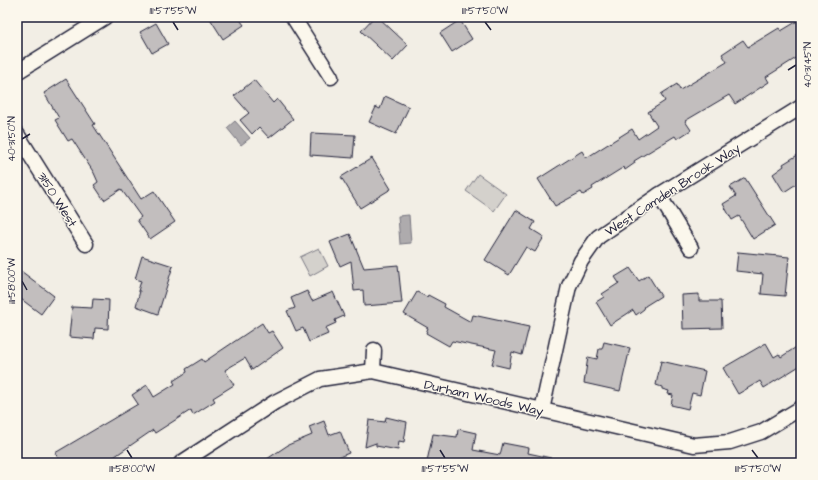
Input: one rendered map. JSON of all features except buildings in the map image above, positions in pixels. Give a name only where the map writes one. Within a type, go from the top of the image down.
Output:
[{"type":"street","points":[[17,72],[105,17]]},
{"type":"street","points":[[293,17],[331,77]]},
{"type":"street","name":"West Camden Brook Way","points":[[542,410],[569,286],[581,261],[598,237],[659,195],[801,107]]},
{"type":"street","name":"3150 West","points":[[17,134],[86,244]]},
{"type":"street","points":[[659,195],[691,248]]},
{"type":"street","points":[[373,371],[374,350]]},
{"type":"street","name":"Durham Woods Way","points":[[181,463],[276,402],[320,379],[373,371],[694,445],[730,442],[761,432],[801,408]]},
{"type":"shaded area","points":[[235,121],[250,138],[241,145],[227,128]]},
{"type":"shaded area","points":[[478,174],[506,194],[494,211],[466,191]]},
{"type":"shaded area","points":[[409,215],[411,243],[400,244],[398,216]]},
{"type":"shaded area","points":[[319,248],[328,266],[310,276],[300,257]]}]
